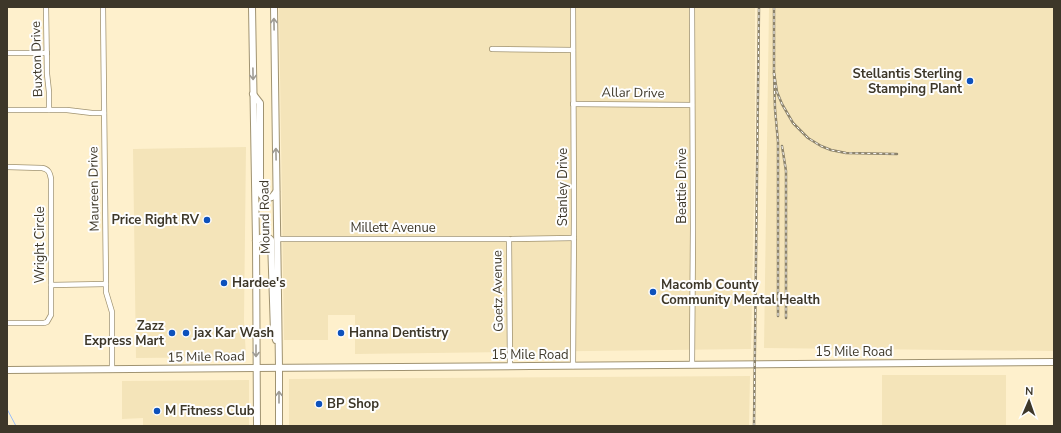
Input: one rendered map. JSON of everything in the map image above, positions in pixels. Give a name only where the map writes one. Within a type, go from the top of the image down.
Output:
[{"type":"main road","name":"Mound Road","points":[[252,7],[256,241],[257,426]]},
{"type":"main road","name":"Mound Road","points":[[274,7],[279,426]]},
{"type":"main road","points":[[253,94],[260,102],[260,193],[262,196],[267,198],[272,197],[276,191]]},
{"type":"main road","points":[[256,241],[265,236],[271,240],[274,332],[278,347]]},
{"type":"main road","name":"15 Mile Road","points":[[7,370],[1054,362]]},
{"type":"street","name":"Buxton Drive","points":[[46,7],[49,110]]},
{"type":"street","name":"Maureen Drive","points":[[103,7],[106,292],[112,312],[112,369]]},
{"type":"street","name":"Stanley Drive","points":[[573,7],[573,366]]},
{"type":"street","name":"Beattie Drive","points":[[692,7],[692,365]]},
{"type":"street","points":[[492,49],[573,50]]},
{"type":"street","points":[[7,53],[47,53]]},
{"type":"street","name":"Allar Drive","points":[[573,104],[692,105]]},
{"type":"street","points":[[7,110],[67,110],[104,113]]},
{"type":"street","name":"Wright Circle","points":[[7,167],[47,169],[50,173],[51,179],[51,315],[47,322],[7,323]]},
{"type":"street","name":"Millett Avenue","points":[[277,240],[574,238]]},
{"type":"street","name":"Goetz Avenue","points":[[510,239],[510,366]]},
{"type":"street","points":[[50,285],[106,284]]},
{"type":"shaded area","points":[[279,7],[755,7],[755,152],[751,349],[355,354],[355,315],[328,315],[328,340],[284,340]]},
{"type":"shaded area","name":"Stellantis Sterling Stamping Plant","points":[[769,7],[1054,7],[1054,351],[764,348]]},
{"type":"shaded area","points":[[246,147],[244,320],[246,357],[136,358],[133,149]]},
{"type":"shaded area","points":[[882,375],[1006,375],[1006,426],[882,426]]},
{"type":"shaded area","points":[[750,376],[749,426],[289,426],[289,379]]},
{"type":"shaded area","points":[[249,380],[249,426],[143,426],[143,418],[122,419],[122,381]]},
{"type":"waterway","points":[[7,409],[16,426]]},
{"type":"railway","points":[[754,426],[759,7]]},
{"type":"railway","points":[[774,7],[774,73],[777,92],[793,123],[808,138],[831,150],[846,153],[897,154]]},
{"type":"railway","points":[[774,73],[778,142],[778,316]]},
{"type":"railway","points":[[782,146],[786,171],[786,318]]},
{"type":"place","name":"Stellantis Sterling Stamping Plant","points":[[970,81]]},
{"type":"place","name":"Price Right RV","points":[[207,220]]},
{"type":"place","name":"Hardee's","points":[[224,283]]},
{"type":"place","name":"Macomb County Community Mental Health","points":[[653,292]]},
{"type":"place","name":"Zazz Express Mart","points":[[172,333]]},
{"type":"place","name":"jax Kar Wash","points":[[186,333]]},
{"type":"place","name":"Hanna Dentistry","points":[[341,333]]},
{"type":"place","name":"BP Shop","points":[[319,404]]},
{"type":"place","name":"M Fitness Club","points":[[157,411]]}]
